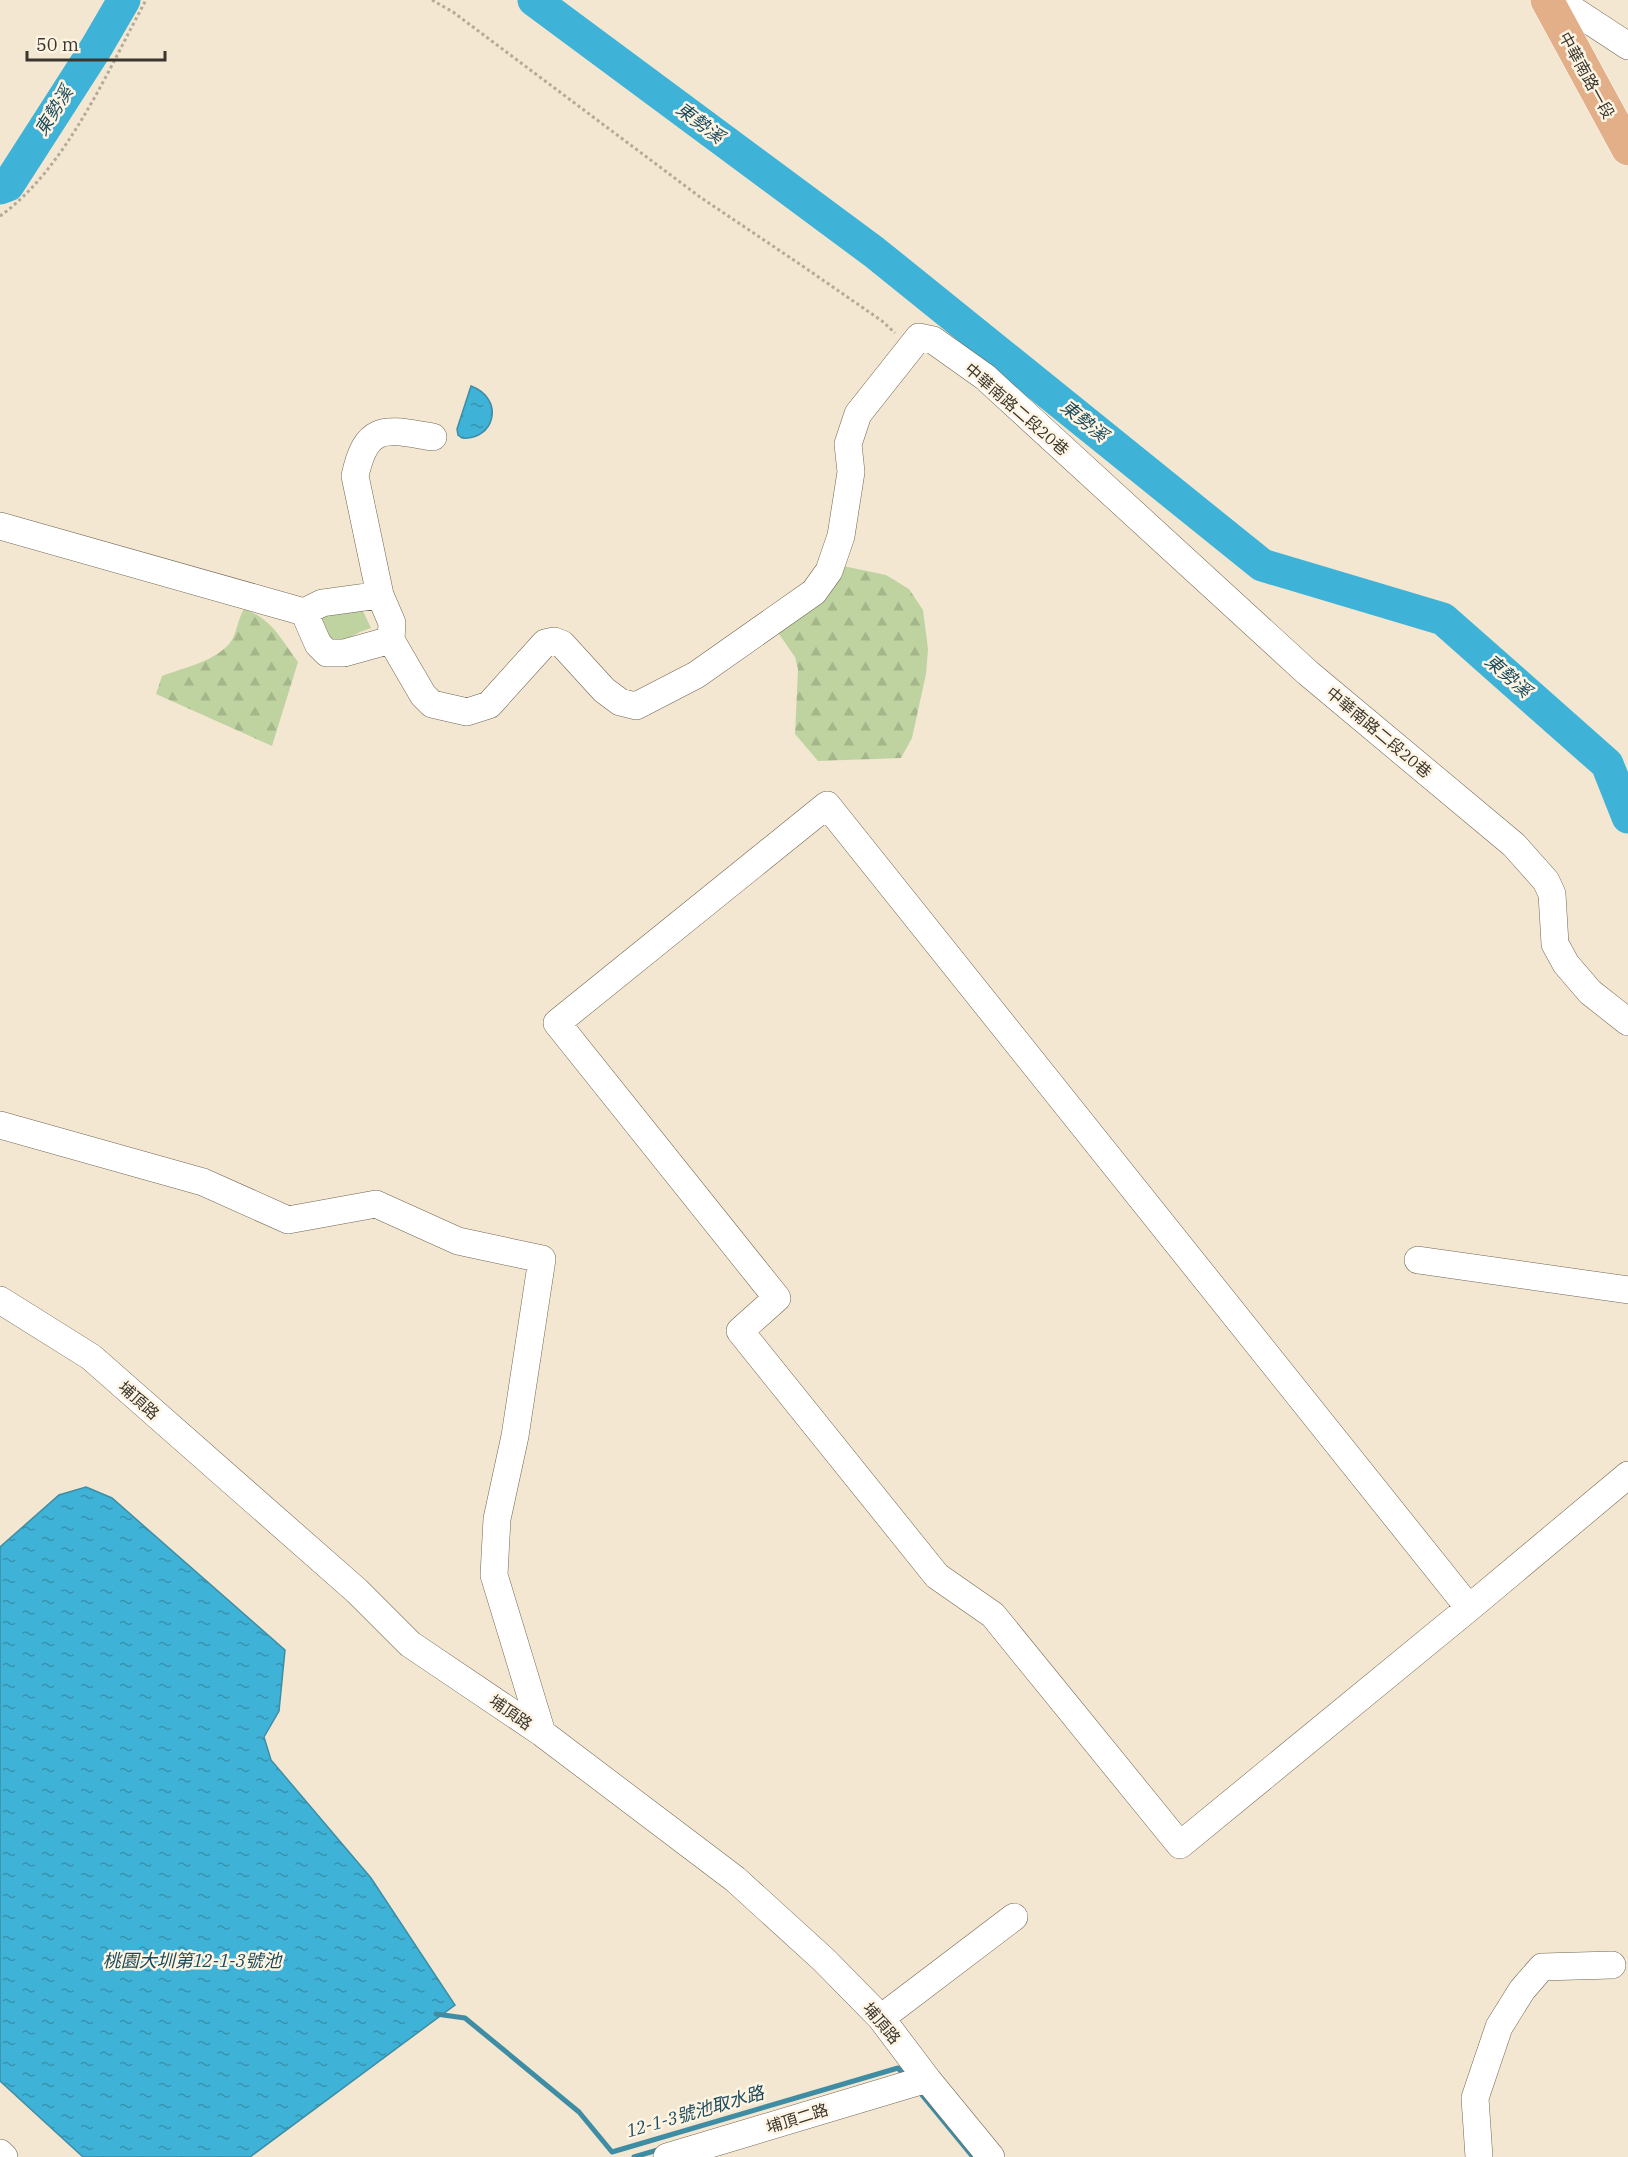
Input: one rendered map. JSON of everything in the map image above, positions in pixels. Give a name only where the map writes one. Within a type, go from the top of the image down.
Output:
[{"type":"main road","name":"中華南路一段","points":[[1547,0],[1628,149]]},
{"type":"street","points":[[1558,0],[1628,46]]},
{"type":"street","name":"中華南路二段20巷","points":[[911,347],[919,337],[933,340],[985,377],[1308,673],[1515,845],[1546,880],[1552,894],[1555,944],[1566,964],[1590,992],[1628,1022]]},
{"type":"street","points":[[433,437],[396,431],[381,432],[369,439],[359,459],[356,476],[380,595],[392,623],[391,640],[423,695],[432,704],[467,712],[489,705],[545,643],[554,641],[562,644],[604,690],[620,702],[636,706],[696,675],[814,592],[829,572],[841,536],[851,472],[848,444],[854,424],[858,414],[911,347]]},
{"type":"street","points":[[0,526],[304,612],[322,603],[380,595]]},
{"type":"street","points":[[304,612],[318,644],[327,653],[344,653],[391,640]]},
{"type":"street","points":[[1469,1608],[828,805],[557,1023],[777,1298],[740,1331],[937,1576],[993,1615],[1180,1845],[1469,1608],[1628,1475]]},
{"type":"street","points":[[0,1125],[203,1182],[288,1220],[376,1204],[458,1241],[542,1259],[515,1436],[497,1519],[494,1575],[542,1733]]},
{"type":"street","points":[[1418,1260],[1628,1290]]},
{"type":"street","name":"埔頂路","points":[[0,1300],[91,1357],[357,1591],[410,1644],[542,1733],[735,1879],[824,1960],[881,2018],[927,2079],[992,2157]]},
{"type":"street","points":[[881,2018],[1014,1917]]},
{"type":"street","points":[[1479,2157],[1475,2098],[1499,2027],[1522,1990],[1542,1967],[1612,1965]]},
{"type":"street","name":"埔頂二路","points":[[667,2157],[927,2079]]},
{"type":"street","points":[[0,2153],[4,2157]]},
{"type":"path","points":[[0,216],[42,176],[74,133],[146,0]]},
{"type":"path","points":[[432,0],[453,12],[700,197],[882,321],[911,347]]},
{"type":"green space","points":[[829,563],[886,575],[909,589],[923,610],[928,649],[926,674],[912,738],[901,758],[818,761],[795,734],[798,669],[795,657],[772,624]]},
{"type":"green space","points":[[360,605],[371,628],[337,644],[298,609]]},
{"type":"green space","points":[[244,609],[269,624],[298,662],[272,746],[156,694],[162,676],[210,658],[226,647],[234,636]]},
{"type":"water","points":[[471,386],[482,392],[489,400],[492,418],[482,433],[462,438],[458,435],[457,429]]},
{"type":"water","name":"桃園大圳第12-1-3號池","points":[[86,1487],[112,1498],[285,1650],[279,1711],[264,1737],[271,1760],[371,1878],[455,2005],[250,2157],[83,2157],[0,2081],[0,1547],[59,1495]]},
{"type":"waterway","name":"東勢溪","points":[[0,188],[8,185],[124,0]]},
{"type":"waterway","name":"東勢溪","points":[[534,0],[874,252],[1262,565],[1443,619],[1607,764],[1628,817]]},
{"type":"waterway","name":"12-1-3號池取水路","points":[[436,2014],[465,2018],[579,2112],[612,2152],[898,2068],[905,2076]]},
{"type":"waterway","points":[[922,2095],[973,2157]]},
{"type":"waterway","points":[[634,2157],[661,2149]]}]
